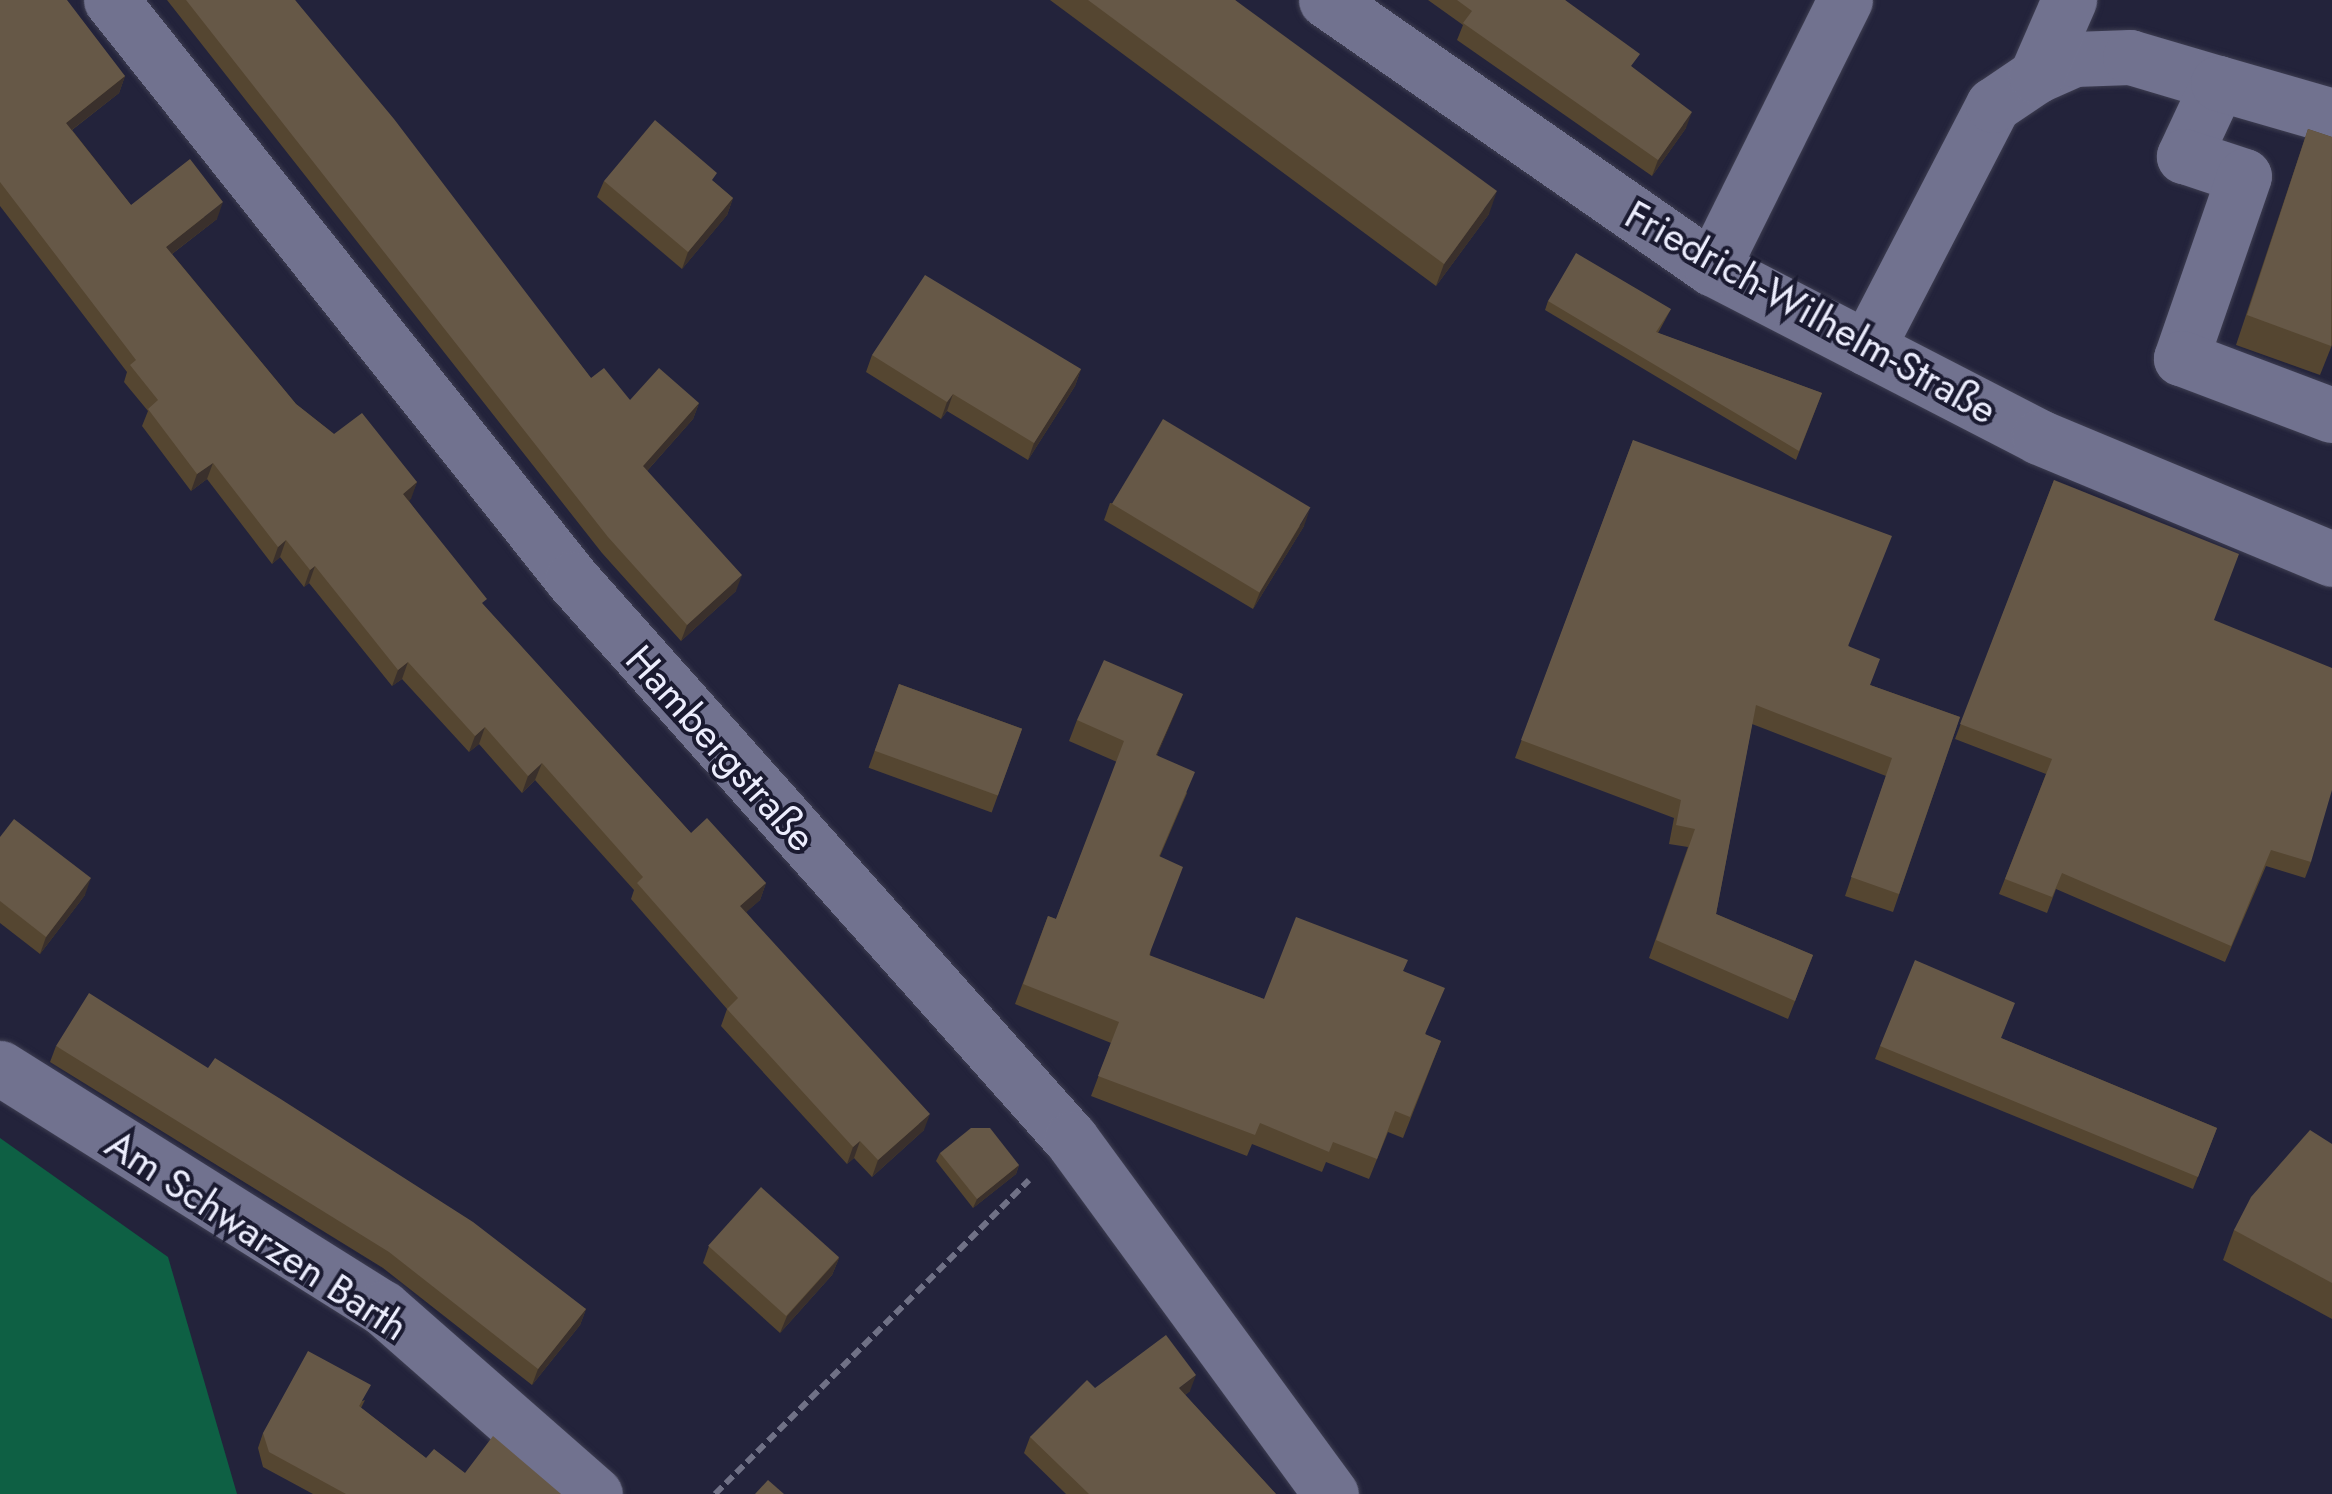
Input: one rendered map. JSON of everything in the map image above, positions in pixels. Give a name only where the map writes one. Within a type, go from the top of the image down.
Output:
[{"type":"street","name":"Hambergstraße","points":[[111,0],[572,579],[1070,1139],[1331,1494]]},
{"type":"street","name":"Friedrich-Wilhelm-Straße","points":[[1326,0],[1577,180],[1712,268],[2152,488],[2332,559]]},
{"type":"street","points":[[1712,268],[1845,0]]},
{"type":"street","points":[[2036,76],[2069,0]]},
{"type":"street","points":[[1867,348],[1993,104],[2036,76],[2074,59],[2130,57],[2332,116]]},
{"type":"street","points":[[2218,84],[2184,156],[2244,176],[2181,358],[2332,415]]},
{"type":"street","name":"Am Schwarzen Barth","points":[[0,1068],[383,1308],[595,1494]]},
{"type":"path","points":[[715,1494],[912,1303],[986,1222]]},
{"type":"green space","points":[[0,1138],[168,1257],[237,1494],[0,1494]]},
{"type":"building","points":[[0,0],[67,0],[125,76],[66,123],[131,205],[190,159],[223,202],[166,247],[296,404],[334,434],[362,413],[417,482],[403,494],[487,599],[482,603],[691,833],[707,818],[766,883],[740,906],[930,1114],[878,1160],[860,1141],[853,1147],[727,1009],[738,998],[637,883],[643,877],[542,763],[528,776],[485,727],[475,736],[408,662],[398,670],[315,566],[310,570],[286,540],[278,547],[213,463],[197,474],[148,409],[158,400],[130,365],[136,360],[0,182]]},
{"type":"building","points":[[186,0],[295,0],[394,119],[591,378],[604,368],[630,400],[659,368],[699,403],[643,466],[742,575],[687,625],[608,537]]},
{"type":"building","points":[[1088,0],[1235,0],[1497,191],[1444,264]]},
{"type":"building","points":[[1457,0],[1565,0],[1640,54],[1631,66],[1692,112],[1658,160],[1463,23],[1472,11]]},
{"type":"building","points":[[655,120],[717,173],[712,180],[733,198],[688,252],[604,181]]},
{"type":"building","points":[[2308,129],[2332,137],[2331,346],[2247,315]]},
{"type":"building","points":[[1576,253],[1671,309],[1656,332],[1822,393],[1799,451],[1548,301]]},
{"type":"building","points":[[925,275],[1081,369],[1034,443],[953,394],[947,402],[872,355]]},
{"type":"building","points":[[1163,419],[1310,508],[1259,592],[1112,504]]},
{"type":"building","points":[[1633,440],[1892,536],[1848,646],[1880,659],[1870,685],[1960,717],[1899,894],[1851,877],[1892,758],[1756,705],[1716,914],[1813,955],[1795,1001],[1656,940],[1695,829],[1676,825],[1681,800],[1521,740]]},
{"type":"building","points":[[2054,480],[2239,554],[2214,620],[2332,668],[2332,790],[2311,862],[2271,850],[2231,946],[2062,873],[2052,897],[2005,879],[2052,759],[1960,724]]},
{"type":"building","points":[[1104,660],[1183,694],[1156,755],[1195,772],[1159,856],[1183,867],[1149,955],[1264,999],[1296,917],[1408,960],[1403,971],[1445,988],[1425,1034],[1441,1041],[1410,1117],[1395,1111],[1377,1159],[1333,1142],[1329,1152],[1260,1123],[1255,1135],[1098,1076],[1119,1022],[1023,984],[1048,916],[1056,919],[1124,741],[1077,720]]},
{"type":"building","points":[[899,684],[1022,729],[998,796],[875,751]]},
{"type":"building","points":[[14,819],[91,878],[46,937],[0,901],[0,837]]},
{"type":"building","points":[[1915,960],[2015,1003],[2001,1038],[2217,1128],[2198,1177],[1880,1046]]},
{"type":"building","points":[[89,993],[208,1068],[215,1058],[279,1098],[473,1222],[586,1309],[538,1369],[389,1252],[56,1046]]},
{"type":"building","points":[[971,1128],[990,1128],[1019,1165],[977,1199],[940,1153]]},
{"type":"building","points":[[2310,1130],[2332,1144],[2332,1283],[2234,1230],[2251,1197]]},
{"type":"building","points":[[761,1187],[839,1257],[786,1316],[708,1246]]},
{"type":"building","points":[[1166,1335],[1196,1375],[1179,1388],[1276,1494],[1089,1494],[1030,1437],[1087,1380],[1095,1388]]},
{"type":"building","points":[[308,1351],[371,1385],[359,1406],[426,1458],[434,1449],[465,1473],[493,1436],[561,1494],[346,1494],[269,1452],[263,1433]]},
{"type":"building","points":[[768,1480],[784,1494],[755,1494]]}]
